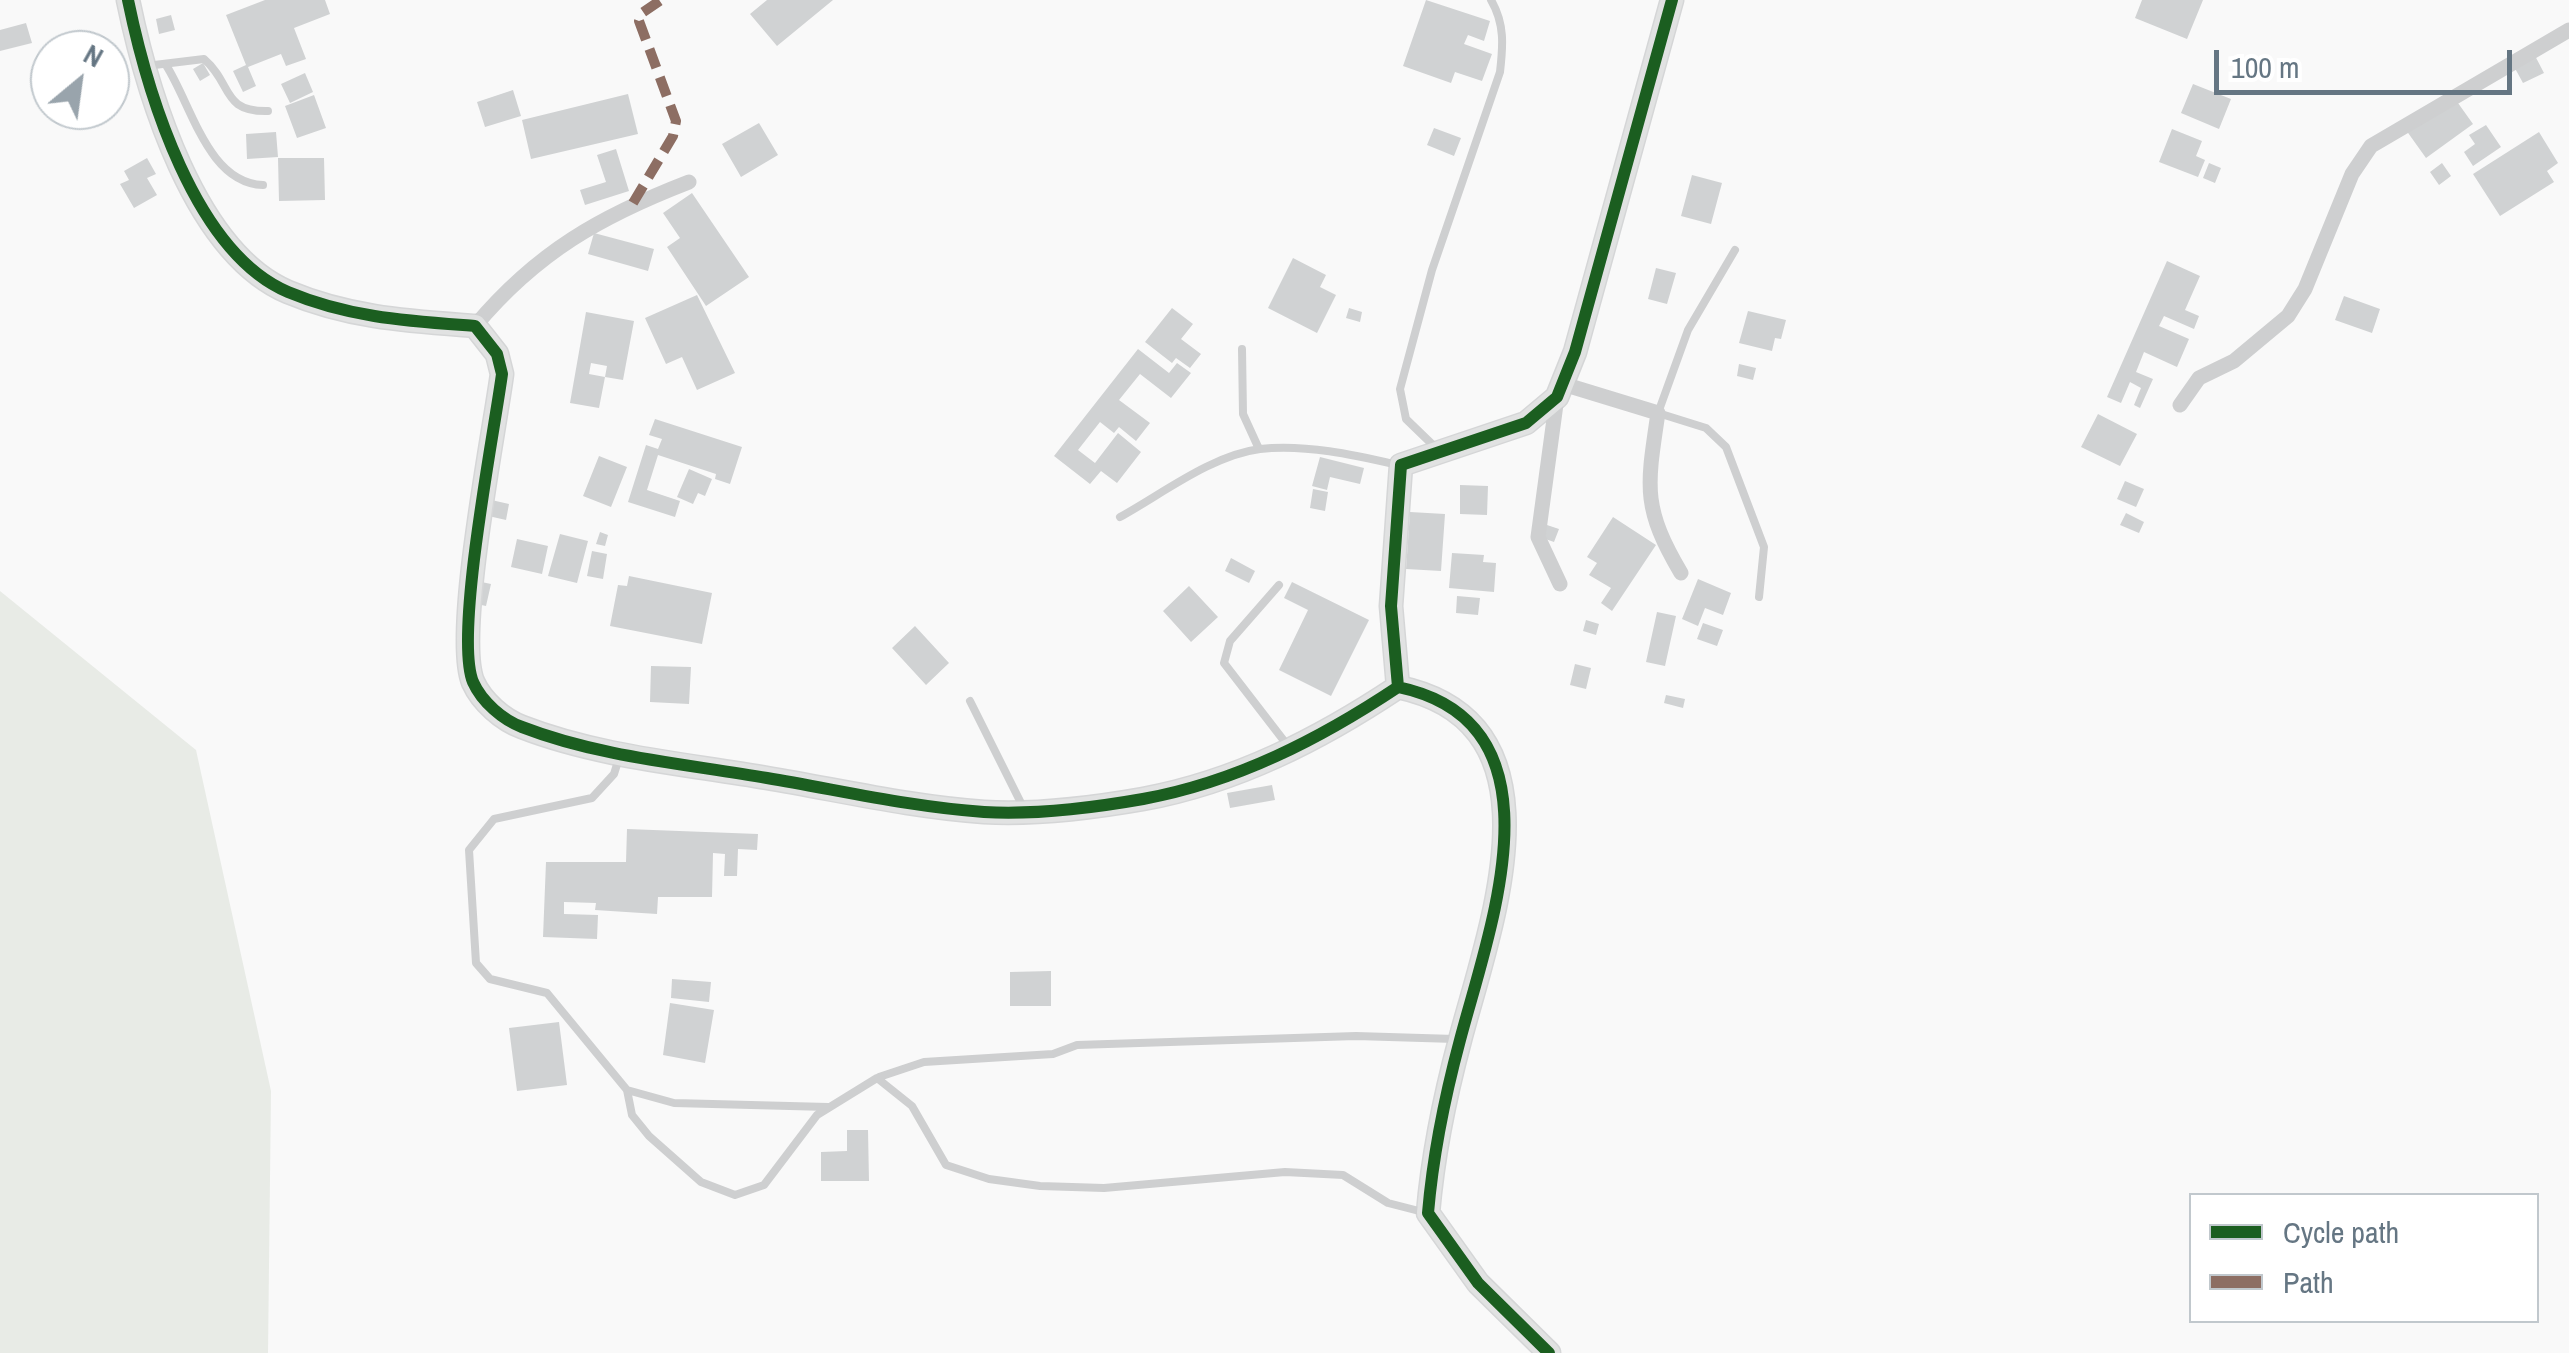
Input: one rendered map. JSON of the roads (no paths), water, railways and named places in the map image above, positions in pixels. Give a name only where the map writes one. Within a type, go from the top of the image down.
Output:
[{"type":"street","points":[[128,0],[142,66],[193,190],[233,253],[284,290],[342,310],[394,322],[475,326],[497,354],[502,374],[470,597],[473,682],[491,708],[521,727],[621,754],[919,805],[1025,811],[1144,798],[1220,780],[1290,749],[1398,687],[1433,695],[1464,714],[1486,741],[1500,777],[1499,892],[1432,1166],[1428,1213],[1478,1283],[1549,1353]]},
{"type":"street","points":[[1560,584],[1538,537],[1560,390],[1672,0]]},
{"type":"street","points":[[2180,405],[2200,378],[2234,361],[2288,316],[2305,289],[2352,174],[2371,146],[2569,30]]},
{"type":"street","points":[[475,326],[504,291],[577,232],[633,202],[689,182]]},
{"type":"street","points":[[1398,687],[1391,606],[1401,466],[1526,423],[1560,390]]},
{"type":"street","points":[[1560,390],[1658,413],[1648,491],[1656,530],[1681,573]]},
{"type":"lane","points":[[1440,452],[1406,419],[1400,389],[1432,270],[1500,72],[1504,40],[1500,14],[1491,0]]},
{"type":"lane","points":[[142,66],[204,59],[214,68],[236,106],[246,112],[268,111]]},
{"type":"lane","points":[[166,66],[202,136],[225,170],[242,184],[263,185]]},
{"type":"lane","points":[[1735,250],[1688,330],[1658,413],[1706,428],[1726,446],[1764,547],[1759,597]]},
{"type":"lane","points":[[1242,349],[1243,414],[1259,449]]},
{"type":"lane","points":[[1120,517],[1226,459],[1259,449],[1333,451],[1401,466]]},
{"type":"lane","points":[[1279,584],[1230,641],[1224,663],[1290,749]]},
{"type":"lane","points":[[970,700],[1025,811]]},
{"type":"lane","points":[[621,754],[614,774],[592,798],[494,819],[469,850],[476,963],[490,979],[547,993],[627,1090],[632,1115],[649,1136],[701,1182],[735,1195],[764,1185],[809,1123],[828,1107],[878,1078],[924,1062],[1053,1054],[1077,1046],[1356,1036],[1460,1040]]},
{"type":"lane","points":[[878,1078],[912,1106],[946,1164],[989,1180],[1104,1188],[1206,1175],[1342,1175],[1388,1203],[1428,1213]]},
{"type":"lane","points":[[627,1090],[674,1102],[828,1107]]}]
